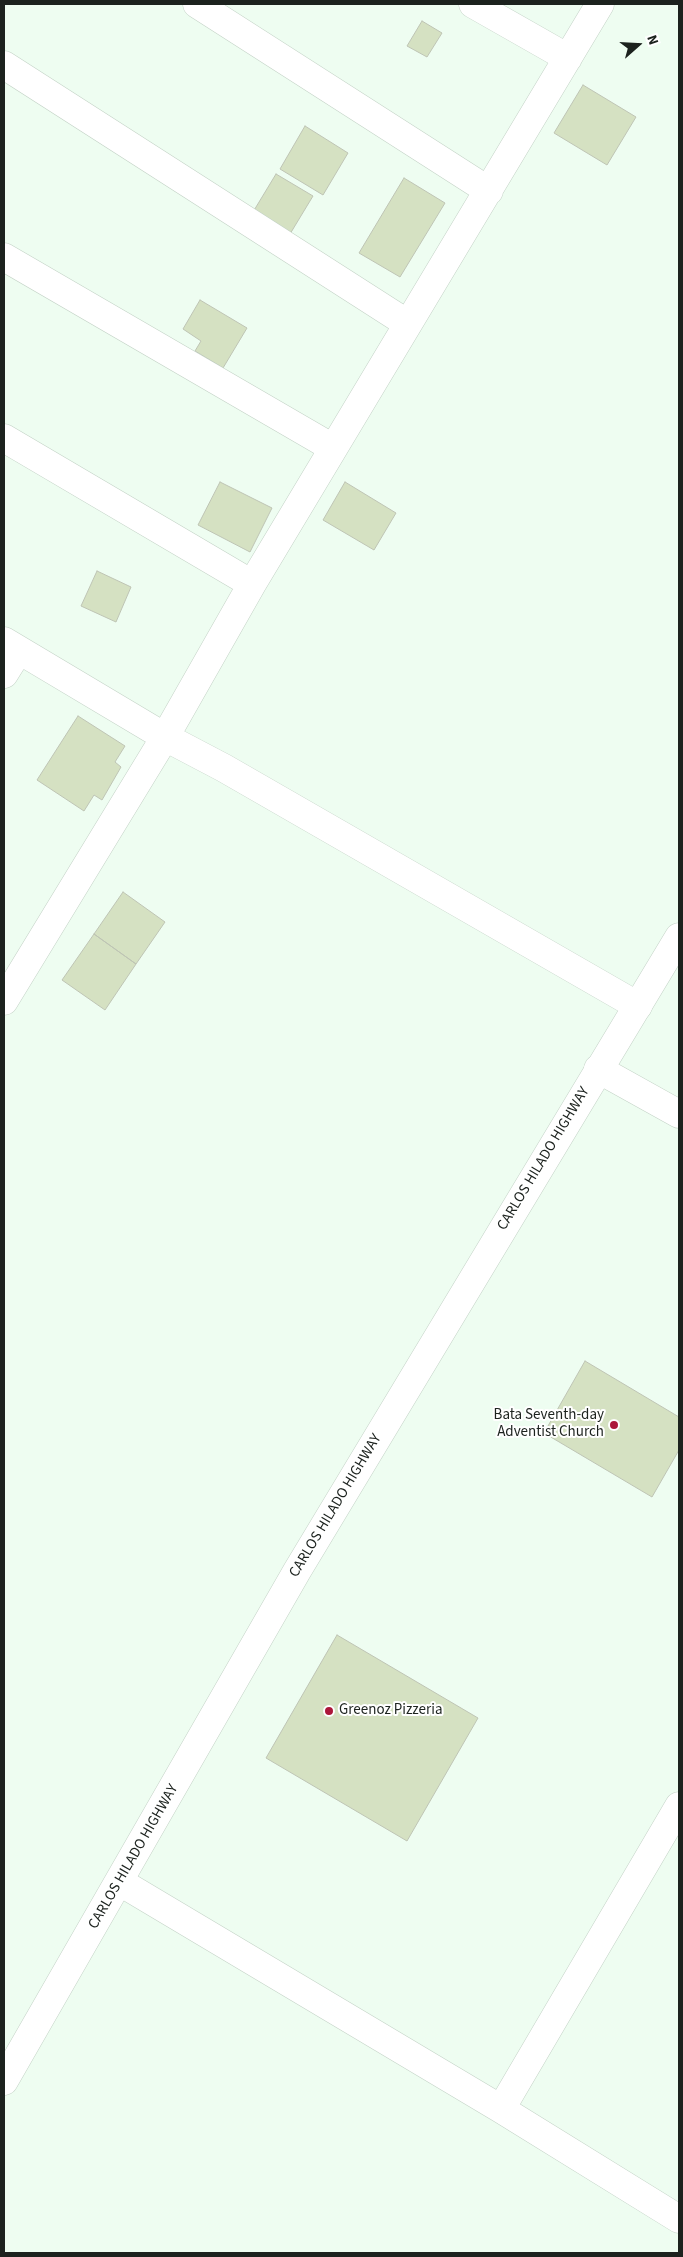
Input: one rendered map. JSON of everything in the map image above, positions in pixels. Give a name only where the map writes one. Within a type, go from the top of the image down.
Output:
[{"type":"street","points":[[197,4],[489,191]]},
{"type":"street","points":[[473,4],[568,58]]},
{"type":"street","points":[[4,1002],[165,737],[252,584],[600,4]]},
{"type":"street","points":[[4,65],[408,324]]},
{"type":"street","points":[[4,257],[333,448]]},
{"type":"street","points":[[4,438],[252,584]]},
{"type":"street","points":[[4,674],[11,645],[165,737],[224,768],[638,1006]]},
{"type":"street","name":"CARLOS HILADO HIGHWAY","points":[[4,2081],[297,1571],[679,937]]},
{"type":"street","points":[[598,1069],[679,1114]]},
{"type":"street","points":[[501,2109],[679,1806]]},
{"type":"street","points":[[120,1882],[501,2109],[679,2219]]},
{"type":"building","points":[[422,21],[442,33],[427,57],[407,46]]},
{"type":"building","points":[[583,85],[636,117],[607,165],[554,133]]},
{"type":"building","points":[[305,126],[348,153],[323,195],[280,169]]},
{"type":"building","points":[[276,174],[313,196],[290,234],[253,212]]},
{"type":"building","points":[[404,178],[445,203],[400,277],[359,253]]},
{"type":"building","points":[[200,300],[247,328],[223,368],[195,351],[201,341],[183,329]]},
{"type":"building","points":[[220,482],[272,508],[250,552],[198,525]]},
{"type":"building","points":[[345,482],[396,513],[374,550],[323,520]]},
{"type":"building","points":[[97,571],[131,587],[116,622],[81,606]]},
{"type":"building","points":[[78,716],[125,746],[115,762],[121,767],[102,800],[94,795],[84,811],[37,780]]},
{"type":"building","points":[[123,892],[165,922],[136,964],[94,934]]},
{"type":"building","points":[[94,934],[136,964],[105,1010],[62,980]]},
{"type":"building","name":"Bata Seventh-day Adventist Church","points":[[585,1361],[679,1417],[679,1450],[652,1497],[544,1433]]},
{"type":"building","points":[[337,1635],[478,1718],[407,1841],[266,1758]]},
{"type":"place","name":"Bata Seventh-day Adventist Church","points":[[614,1425]]},
{"type":"place","name":"Greenoz Pizzeria","points":[[329,1711]]}]
